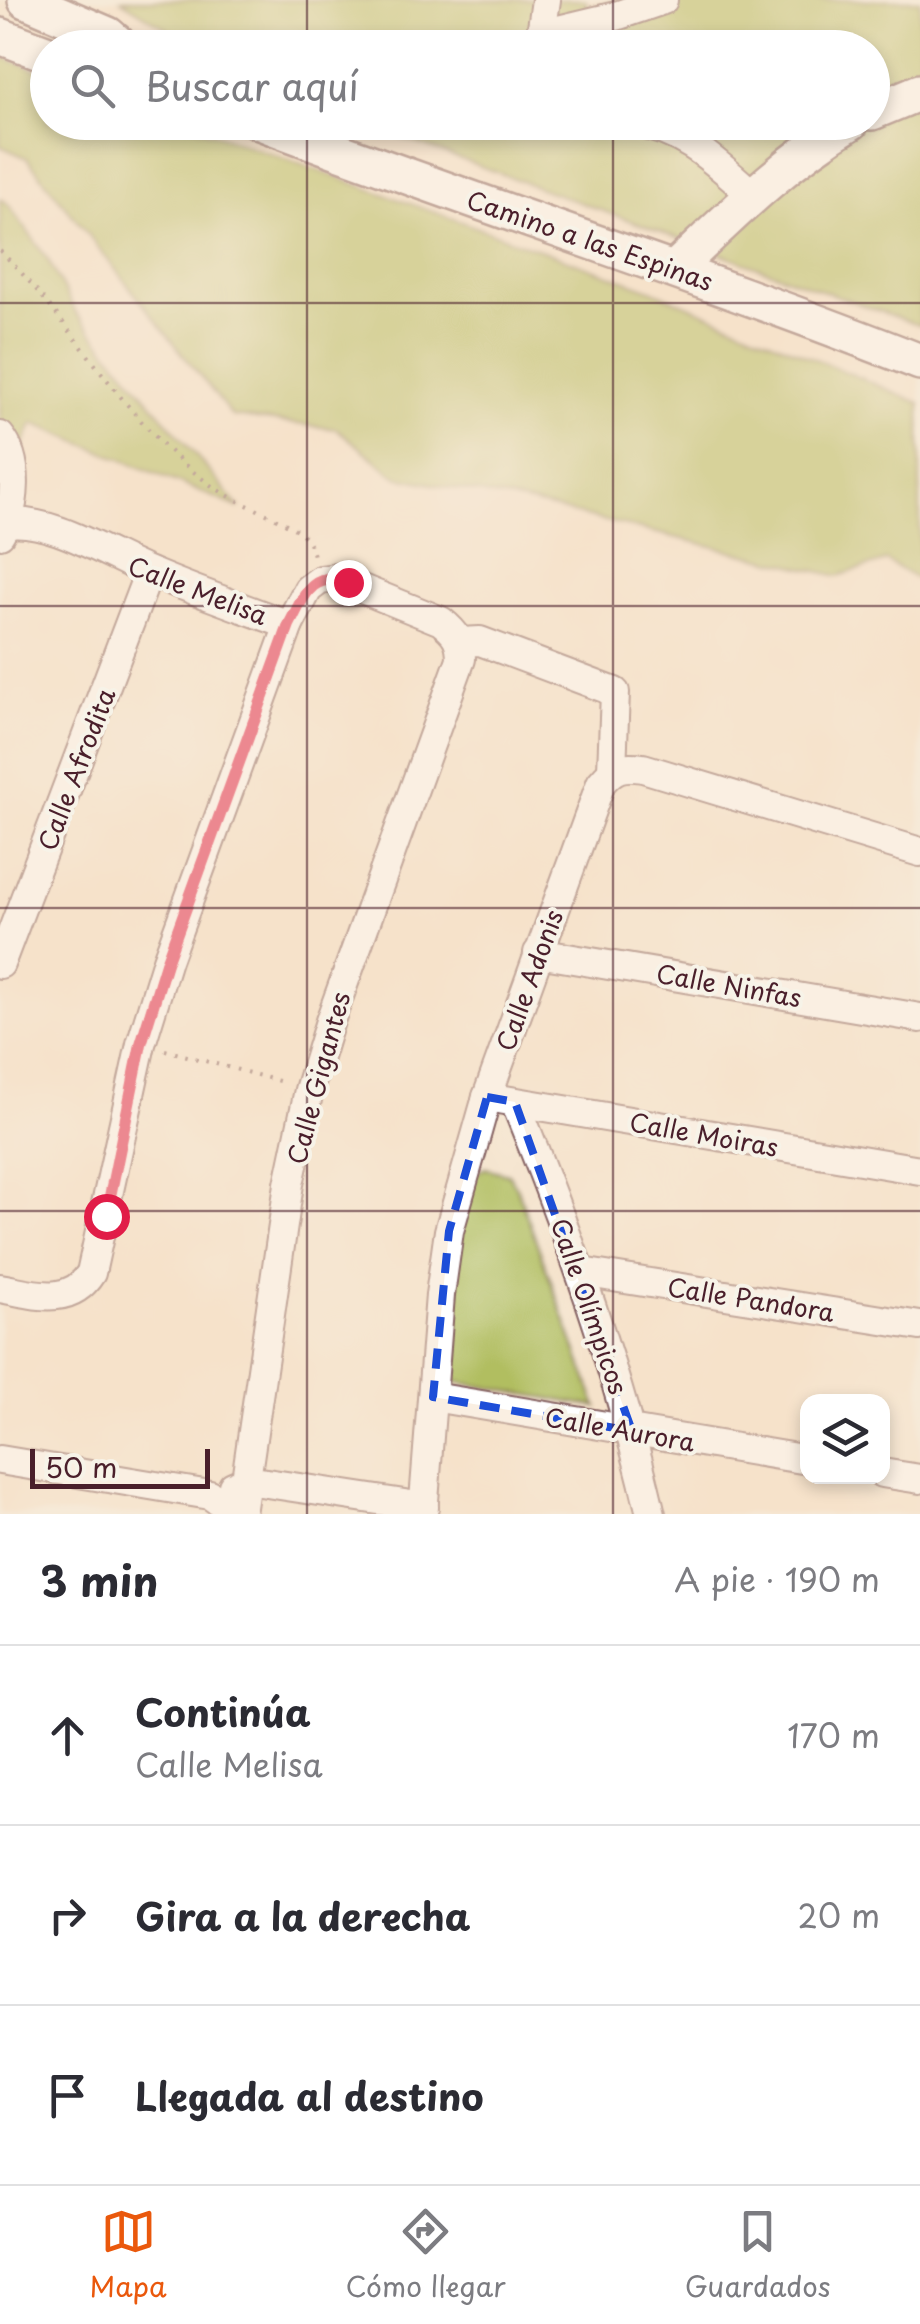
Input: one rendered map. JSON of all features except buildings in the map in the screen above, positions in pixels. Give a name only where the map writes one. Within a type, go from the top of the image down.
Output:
[{"type":"street","points":[[26,0],[96,30]]},
{"type":"street","points":[[538,30],[546,0]]},
{"type":"street","points":[[571,30],[663,0]]},
{"type":"street","points":[[0,36],[30,47]]},
{"type":"street","points":[[890,104],[920,92]]},
{"type":"street","name":"Camino a las Espinas","points":[[307,140],[675,269],[920,362]]},
{"type":"street","points":[[686,140],[752,194]]},
{"type":"street","points":[[675,269],[752,194],[821,140]]},
{"type":"street","points":[[0,436],[12,453],[14,470],[4,528]]},
{"type":"street","name":"Calle Melisa","points":[[0,1288],[41,1295],[69,1294],[83,1286],[91,1273],[141,1044],[167,960],[289,625],[38,525],[4,528]]},
{"type":"street","name":"Calle Afrodita","points":[[0,964],[149,572]]},
{"type":"street","points":[[289,625],[308,589],[320,580],[335,578],[348,582],[440,621],[454,631],[461,651],[480,641],[614,692],[612,770],[626,766],[643,768],[920,852]]},
{"type":"street","name":"Calle Gigantes","points":[[239,1514],[289,1184],[309,1090],[461,651]]},
{"type":"street","name":"Calle Adonis","points":[[423,1511],[440,1295],[449,1231],[501,1100],[538,953],[601,783],[612,770]]},
{"type":"street","name":"Calle Ninfas","points":[[538,953],[920,1018]]},
{"type":"street","name":"Calle Moiras","points":[[501,1100],[920,1170]]},
{"type":"street","name":"Calle Olímpicos","points":[[501,1100],[581,1272],[632,1431],[652,1514]]},
{"type":"street","name":"Calle Pandora","points":[[581,1272],[920,1326]]},
{"type":"street","name":"Calle Aurora","points":[[433,1397],[800,1459]]},
{"type":"street","points":[[0,1460],[210,1494],[239,1514]]},
{"type":"street","points":[[890,1474],[920,1479]]},
{"type":"street","points":[[210,1494],[247,1480],[423,1511]]},
{"type":"path","points":[[0,251],[39,292],[90,360],[180,462],[224,496],[302,533],[312,547],[320,580]]},
{"type":"path","points":[[141,1044],[309,1090]]},
{"type":"highlighted area","points":[[487,1097],[515,1102],[632,1431],[433,1397],[449,1231]]},
{"type":"green space","points":[[121,0],[586,0],[587,7],[626,0],[920,0],[920,326],[408,140],[890,140],[890,30],[169,30]]},
{"type":"green space","points":[[0,56],[30,67],[30,140],[233,140],[649,289],[920,403],[920,581],[886,561],[838,576],[534,504],[397,477],[337,429],[232,416],[27,158],[0,146]]},
{"type":"green space","points":[[0,199],[47,258],[76,313],[240,508],[33,423],[22,447],[0,441]]},
{"type":"green space","points":[[485,1168],[508,1174],[516,1186],[597,1407],[439,1379],[455,1240],[475,1173]]},
{"type":"route","points":[[106,1216],[141,1044],[167,960],[289,625],[308,589],[320,580],[335,578],[348,582]]}]
